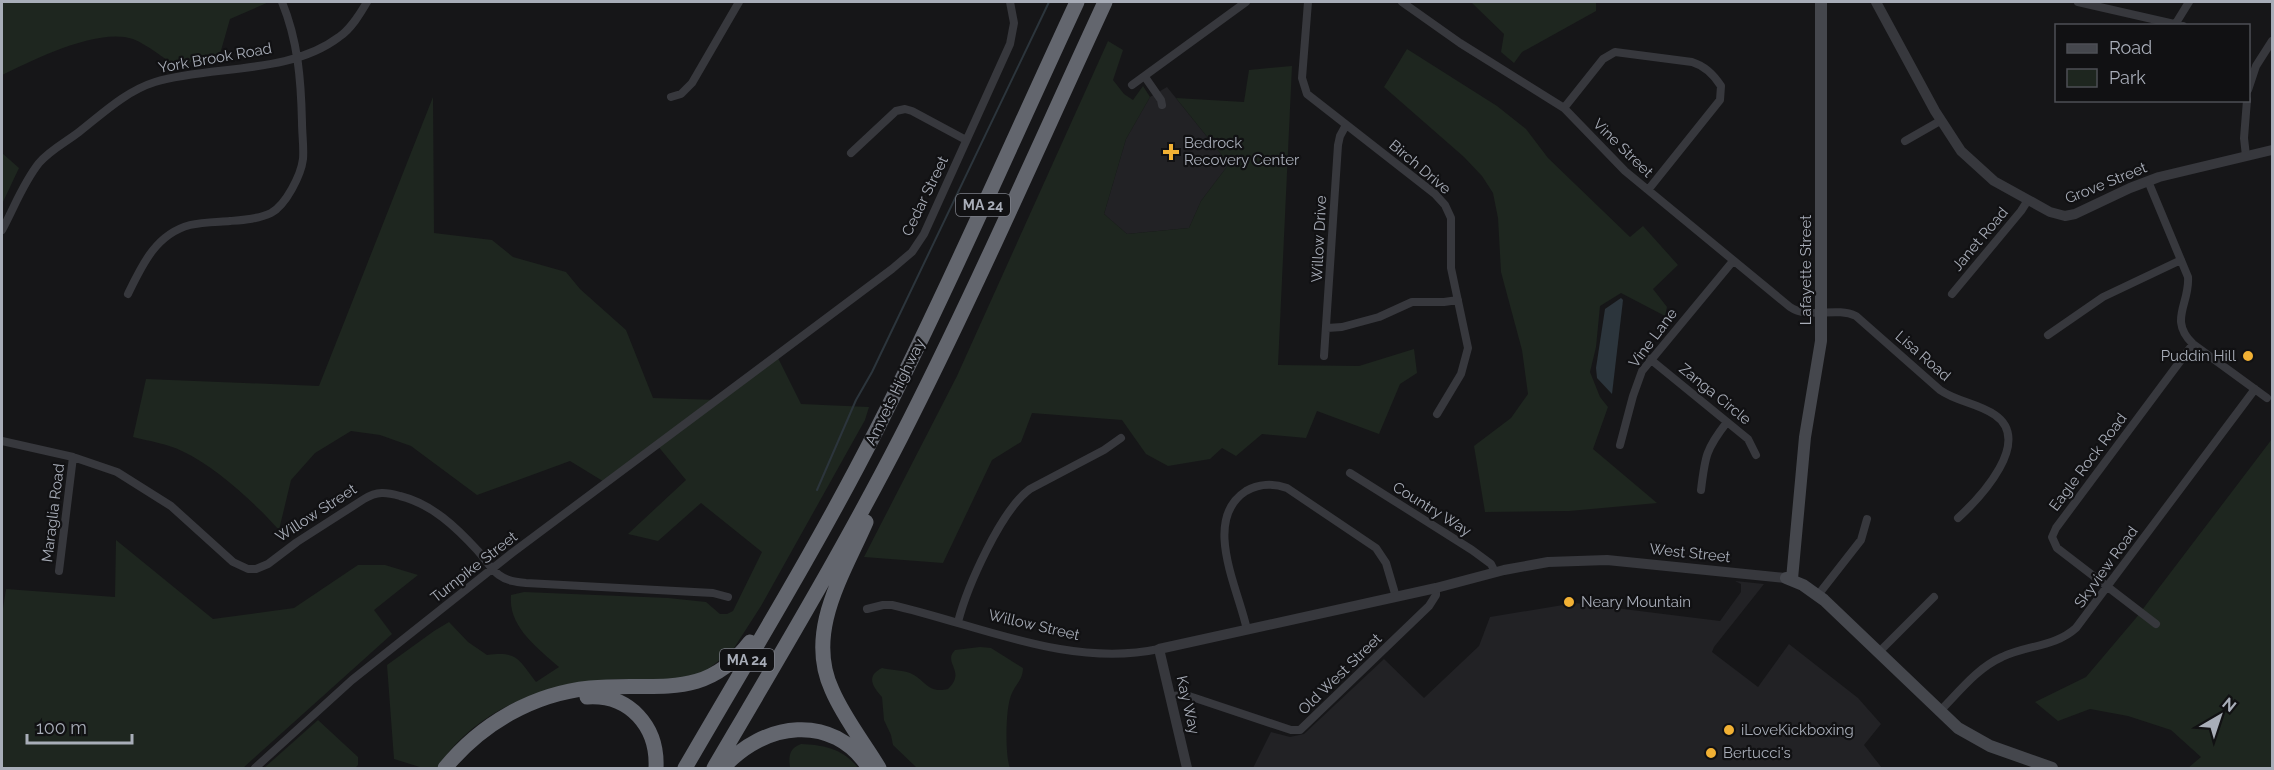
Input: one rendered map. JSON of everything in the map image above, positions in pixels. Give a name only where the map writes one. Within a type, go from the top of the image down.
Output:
[{"type":"highway","name":"Amvets Highway","points":[[685,768],[861,459],[910,363],[1077,2]]},
{"type":"highway","name":"Amvets Highway","points":[[714,768],[850,532],[916,406],[1105,2]]},
{"type":"highway","points":[[879,768],[832,691],[824,665],[822,637],[830,604],[916,406]]},
{"type":"highway","points":[[445,768],[462,749],[487,728],[515,710],[543,698],[591,688],[678,686],[704,679],[718,672],[735,659],[751,640],[810,552]]},
{"type":"highway","points":[[456,768],[482,742],[519,718],[564,701],[596,697],[619,702],[642,719],[654,743],[656,768]]},
{"type":"highway","points":[[723,768],[750,744],[771,735],[795,729],[819,732],[841,740],[855,750],[869,768]]},
{"type":"main road","name":"Lafayette Street","points":[[1788,579],[1794,564],[1794,537],[1805,437],[1821,347],[1821,2]]},
{"type":"main road","name":"West Street","points":[[1788,579],[1818,595],[1958,728],[1978,741],[2052,768]]},
{"type":"street","points":[[128,294],[143,263],[156,245],[172,232],[190,225],[271,213],[297,180],[303,160],[301,78],[291,24],[282,2]]},
{"type":"street","name":"York Brook Road","points":[[2,230],[21,190],[40,162],[131,93],[154,82],[298,57],[314,51],[340,37],[367,2]]},
{"type":"street","points":[[671,97],[681,94],[692,83],[739,2]]},
{"type":"street","name":"Cedar Street","points":[[719,400],[912,252],[924,234],[1010,44],[1014,28],[1010,2]]},
{"type":"street","points":[[1132,85],[1246,2]]},
{"type":"street","name":"Birch Drive","points":[[1308,2],[1303,86],[1310,97],[1430,190],[1445,205],[1450,218],[1451,268],[1468,342],[1467,358],[1461,374],[1437,414]]},
{"type":"street","name":"Vine Street","points":[[1402,2],[1460,43],[1564,108],[1618,164],[1794,310],[1821,311]]},
{"type":"street","name":"Grove Street","points":[[1876,2],[1951,138],[1973,164],[1994,181],[2050,212],[2070,215],[2148,181],[2272,150]]},
{"type":"street","points":[[2078,2],[2105,4],[2179,24],[2188,2]]},
{"type":"street","points":[[2252,64],[2272,40]]},
{"type":"street","points":[[1564,108],[1603,59],[1615,52],[1692,62],[1700,65],[1712,75],[1721,86],[1720,100],[1648,190]]},
{"type":"street","points":[[1145,77],[1162,105]]},
{"type":"street","points":[[2246,156],[2244,138],[2247,102]]},
{"type":"street","points":[[851,153],[893,113],[902,109],[909,110],[966,140]]},
{"type":"street","points":[[1905,141],[1940,121]]},
{"type":"street","name":"Willow Drive","points":[[1324,356],[1338,145],[1346,125]]},
{"type":"street","points":[[2148,181],[2188,282],[2180,319],[2185,333],[2193,344],[2266,398]]},
{"type":"street","name":"Janet Road","points":[[1952,294],[2028,200]]},
{"type":"street","points":[[2048,335],[2103,297],[2181,260]]},
{"type":"street","name":"Vine Lane","points":[[1620,445],[1636,385],[1650,359],[1733,261]]},
{"type":"street","points":[[1327,328],[1342,327],[1380,317],[1412,302],[1458,300]]},
{"type":"street","name":"Lisa Road","points":[[1821,311],[1843,312],[1856,316],[1940,390],[1955,399],[1987,410],[2006,426],[2010,444],[2005,457],[1979,496],[1958,518]]},
{"type":"street","name":"Eagle Rock Road","points":[[2156,624],[2055,546],[2052,540],[2053,534],[2193,344]]},
{"type":"street","name":"Zanga Circle","points":[[1650,359],[1748,439],[1756,455]]},
{"type":"street","name":"Skyview Road","points":[[1940,712],[1975,676],[1995,660],[2016,651],[2057,641],[2069,634],[2086,617],[2255,389]]},
{"type":"street","name":"Turnpike Street","points":[[255,768],[352,680],[493,569],[719,400]]},
{"type":"street","points":[[1701,490],[1705,457],[1710,444],[1727,422]]},
{"type":"street","points":[[958,622],[964,601],[989,547],[1021,496],[1104,450],[1121,438]]},
{"type":"street","name":"Willow Street","points":[[2,441],[73,457],[112,470],[160,498],[185,517],[232,562],[244,568],[256,569],[268,564],[297,542],[364,499],[384,492],[417,501],[442,516],[493,569],[506,579],[526,583],[713,592],[728,597]]},
{"type":"street","name":"Maraglia Road","points":[[59,572],[73,457]]},
{"type":"street","name":"Country Way","points":[[1350,473],[1472,550],[1491,564],[1495,572]]},
{"type":"street","points":[[1247,630],[1227,555],[1223,526],[1234,501],[1250,489],[1259,486],[1287,488],[1373,544],[1386,563],[1396,597]]},
{"type":"street","points":[[1818,595],[1861,540],[1867,519]]},
{"type":"street","name":"West Street","points":[[1266,626],[1436,588],[1495,572],[1548,562],[1593,559],[1788,579]]},
{"type":"street","name":"Old West Street","points":[[1170,696],[1186,695],[1291,730],[1300,730],[1429,606],[1436,595],[1436,588]]},
{"type":"street","points":[[1879,652],[1934,597]]},
{"type":"street","name":"Willow Street","points":[[867,609],[892,605],[1058,649],[1117,654],[1159,649],[1266,626]]},
{"type":"street","name":"Kay Way","points":[[1159,649],[1187,768]]},
{"type":"shaded area","name":"Bedrock Recovery Center","points":[[1167,87],[1229,164],[1201,201],[1189,228],[1127,234],[1104,214],[1126,139],[1150,97]]},
{"type":"shaded area","points":[[1621,298],[1623,300],[1612,394],[1597,378],[1596,368],[1605,309]]},
{"type":"shaded area","points":[[1735,581],[1764,584],[1712,652],[1758,687],[1789,644],[1858,698],[1881,724],[1864,745],[1882,768],[1253,768],[1271,732],[1290,737],[1304,734],[1384,659],[1424,698],[1479,646],[1490,617],[1575,603],[1720,621],[1741,592],[1741,584]]},
{"type":"green space","points":[[2,2],[269,2],[230,19],[220,54],[176,66],[133,39],[119,36],[102,37],[66,47],[2,75]]},
{"type":"green space","points":[[1471,2],[1596,2],[1596,11],[1522,52],[1514,63],[1501,52],[1504,34]]},
{"type":"green space","points":[[1108,41],[1123,50],[1113,80],[1124,94],[1133,100],[1143,86],[1150,97],[1126,139],[1104,214],[1127,234],[1189,228],[1201,201],[1229,164],[1176,98],[1244,102],[1249,70],[1292,66],[1278,365],[1359,366],[1414,349],[1417,373],[1400,384],[1379,434],[1317,411],[1306,438],[1262,434],[1236,456],[1222,448],[1210,459],[1168,466],[1146,454],[1122,420],[1032,413],[1021,442],[992,460],[943,563],[864,557],[957,376]]},
{"type":"green space","points":[[1407,49],[1497,106],[1526,129],[1548,158],[1630,237],[1643,226],[1678,265],[1653,289],[1667,307],[1665,316],[1621,293],[1600,306],[1596,347],[1590,372],[1600,397],[1608,407],[1593,449],[1657,503],[1569,511],[1485,512],[1474,446],[1511,418],[1528,394],[1522,350],[1501,272],[1498,218],[1493,193],[1482,176],[1464,157],[1384,87]]},
{"type":"green space","points":[[433,97],[434,233],[492,240],[513,257],[566,272],[580,289],[626,330],[653,398],[719,400],[777,356],[801,404],[869,407],[865,420],[761,606],[734,648],[721,659],[702,673],[691,677],[605,680],[549,690],[523,699],[498,711],[475,727],[454,746],[437,768],[423,768],[394,759],[387,665],[434,631],[449,622],[468,642],[487,655],[505,654],[516,658],[536,682],[559,667],[519,627],[511,607],[511,595],[524,592],[668,598],[706,602],[720,614],[727,614],[733,611],[762,552],[701,503],[658,541],[628,534],[686,480],[657,445],[606,483],[570,461],[477,495],[411,446],[380,435],[351,431],[315,453],[291,480],[279,530],[246,497],[208,466],[177,449],[133,437],[146,379],[319,386]]},
{"type":"green space","points":[[2,153],[19,168],[2,204]]},
{"type":"green space","points":[[2272,439],[2272,768],[2188,768],[2201,757],[2171,730],[2128,716],[2090,709],[2058,721],[2035,702],[2086,677],[2136,618]]},
{"type":"green space","points":[[116,540],[213,619],[294,608],[358,565],[385,565],[418,575],[374,610],[392,634],[243,768],[2,768],[2,615],[6,589],[115,597]]},
{"type":"green space","points":[[991,648],[1023,668],[1008,709],[1007,742],[1010,768],[917,768],[893,745],[884,720],[882,697],[872,681],[874,674],[882,668],[904,671],[935,690],[948,689],[955,677],[951,659],[955,650]]},
{"type":"green space","points":[[318,720],[358,757],[358,765],[355,768],[264,768]]},
{"type":"green space","points":[[801,744],[833,749],[846,756],[858,768],[790,768],[792,751]]},
{"type":"waterway","points":[[817,490],[856,400],[872,372],[1049,2]]},
{"type":"place","name":"Bedrock Recovery Center","points":[[1171,152]]},
{"type":"place","name":"Puddin Hill","points":[[2248,356]]},
{"type":"place","name":"Neary Mountain","points":[[1569,602]]},
{"type":"place","name":"iLoveKickboxing","points":[[1729,730]]},
{"type":"place","name":"Bertucci's","points":[[1711,753]]}]
